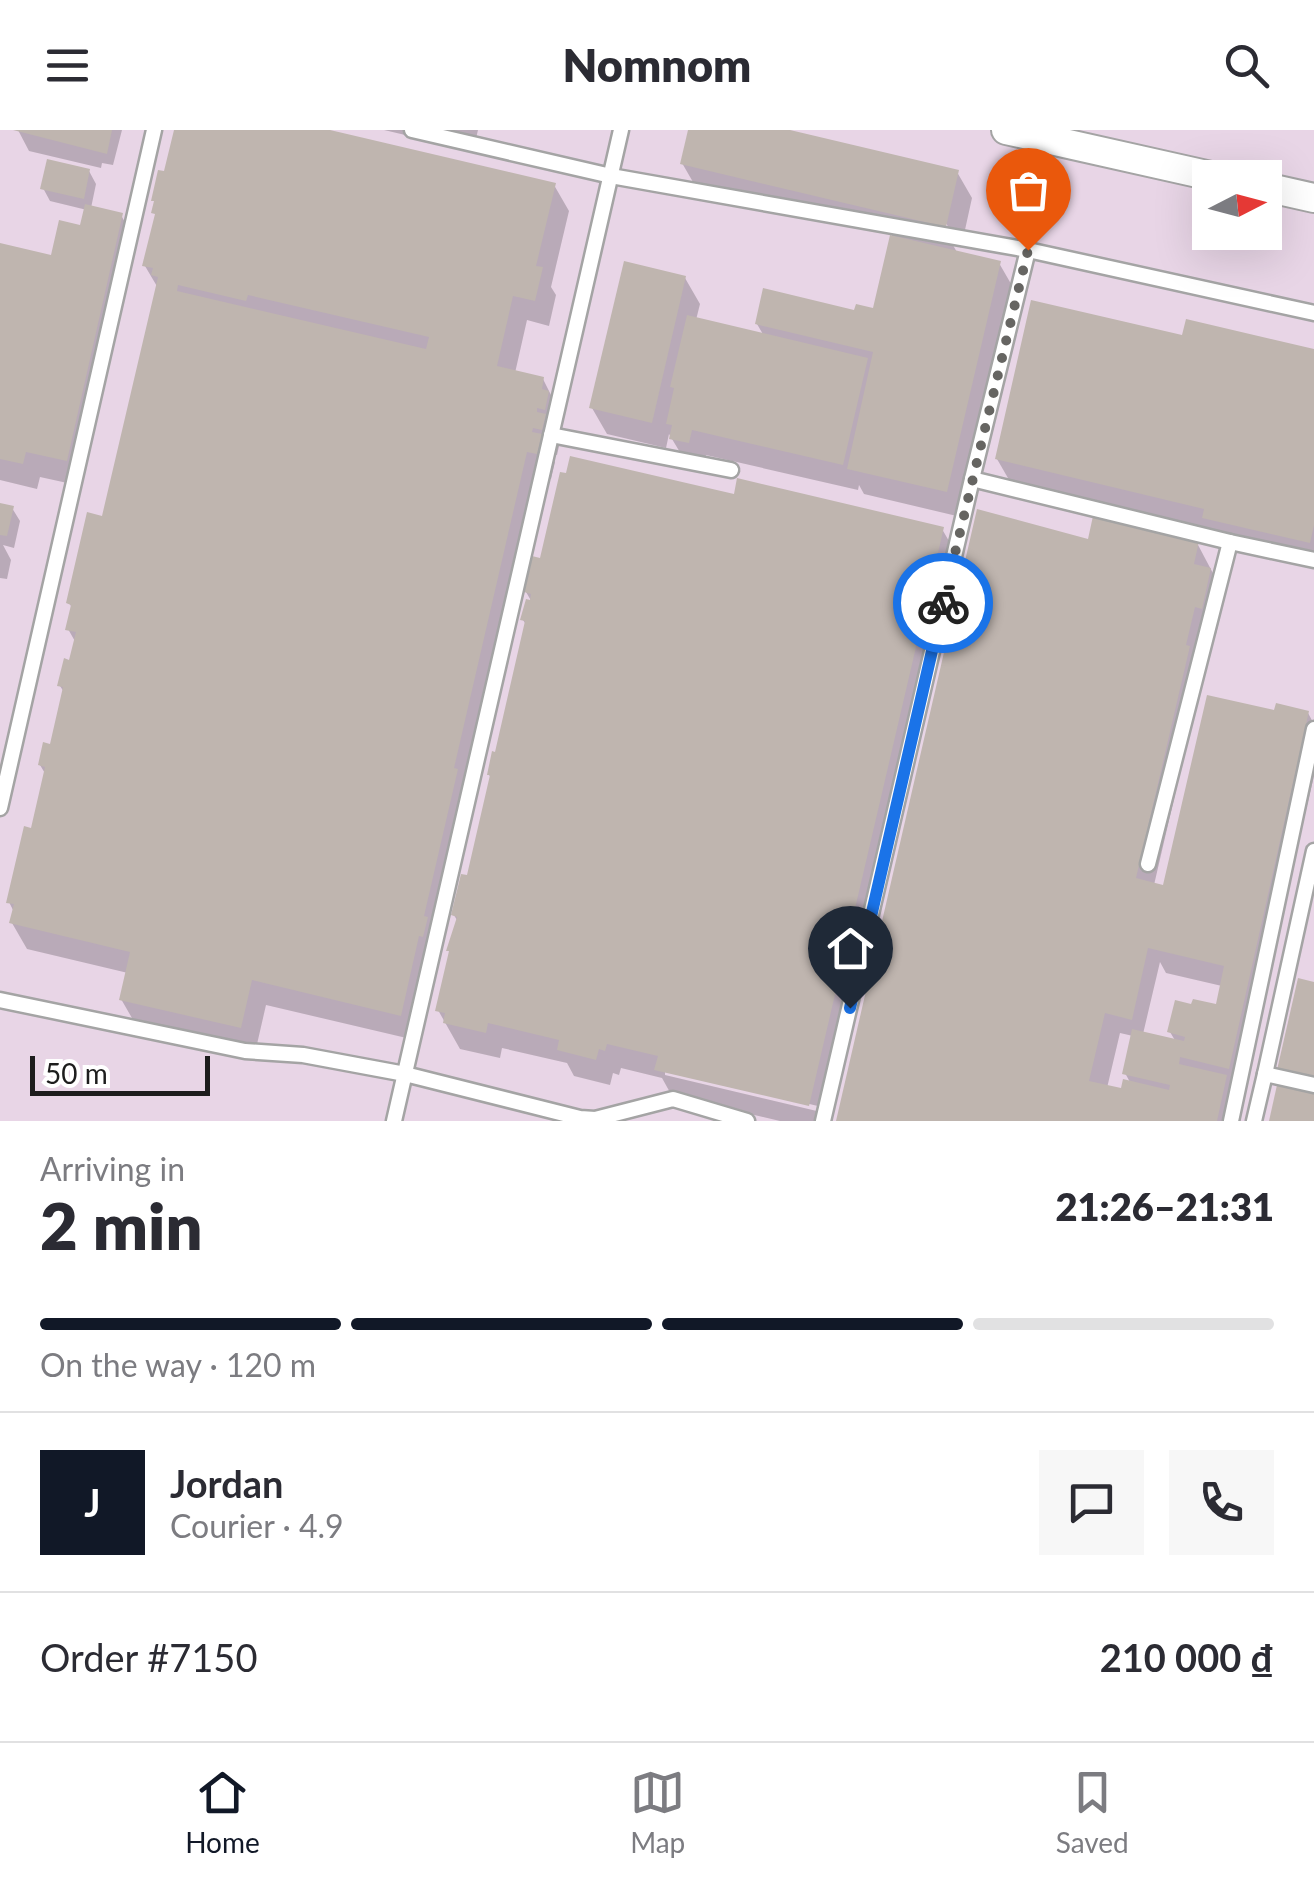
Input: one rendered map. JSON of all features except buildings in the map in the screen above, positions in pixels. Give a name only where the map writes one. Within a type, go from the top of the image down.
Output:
[{"type":"street","points":[[1006,130],[1192,172]]},
{"type":"street","points":[[1282,191],[1314,198]]},
{"type":"lane","points":[[0,808],[154,130]]},
{"type":"lane","points":[[412,130],[611,176],[1028,250],[1314,313]]},
{"type":"lane","points":[[394,1121],[621,130]]},
{"type":"lane","points":[[823,1121],[1028,250]]},
{"type":"lane","points":[[551,434],[731,470]]},
{"type":"lane","points":[[972,478],[1314,560]]},
{"type":"lane","points":[[1148,864],[1230,542]]},
{"type":"lane","points":[[1231,1121],[1307,793],[1314,729]]},
{"type":"lane","points":[[1254,1121],[1314,851]]},
{"type":"lane","points":[[0,1000],[245,1051],[303,1056],[405,1074],[580,1118],[595,1118],[672,1099],[747,1121]]},
{"type":"lane","points":[[1265,1074],[1314,1085]]},
{"type":"shaded area","points":[[0,130],[1314,130],[1314,1121],[0,1121]]},
{"type":"way so far","points":[[943,603],[1028,250]]},
{"type":"route","points":[[850,1008],[943,603]]}]
